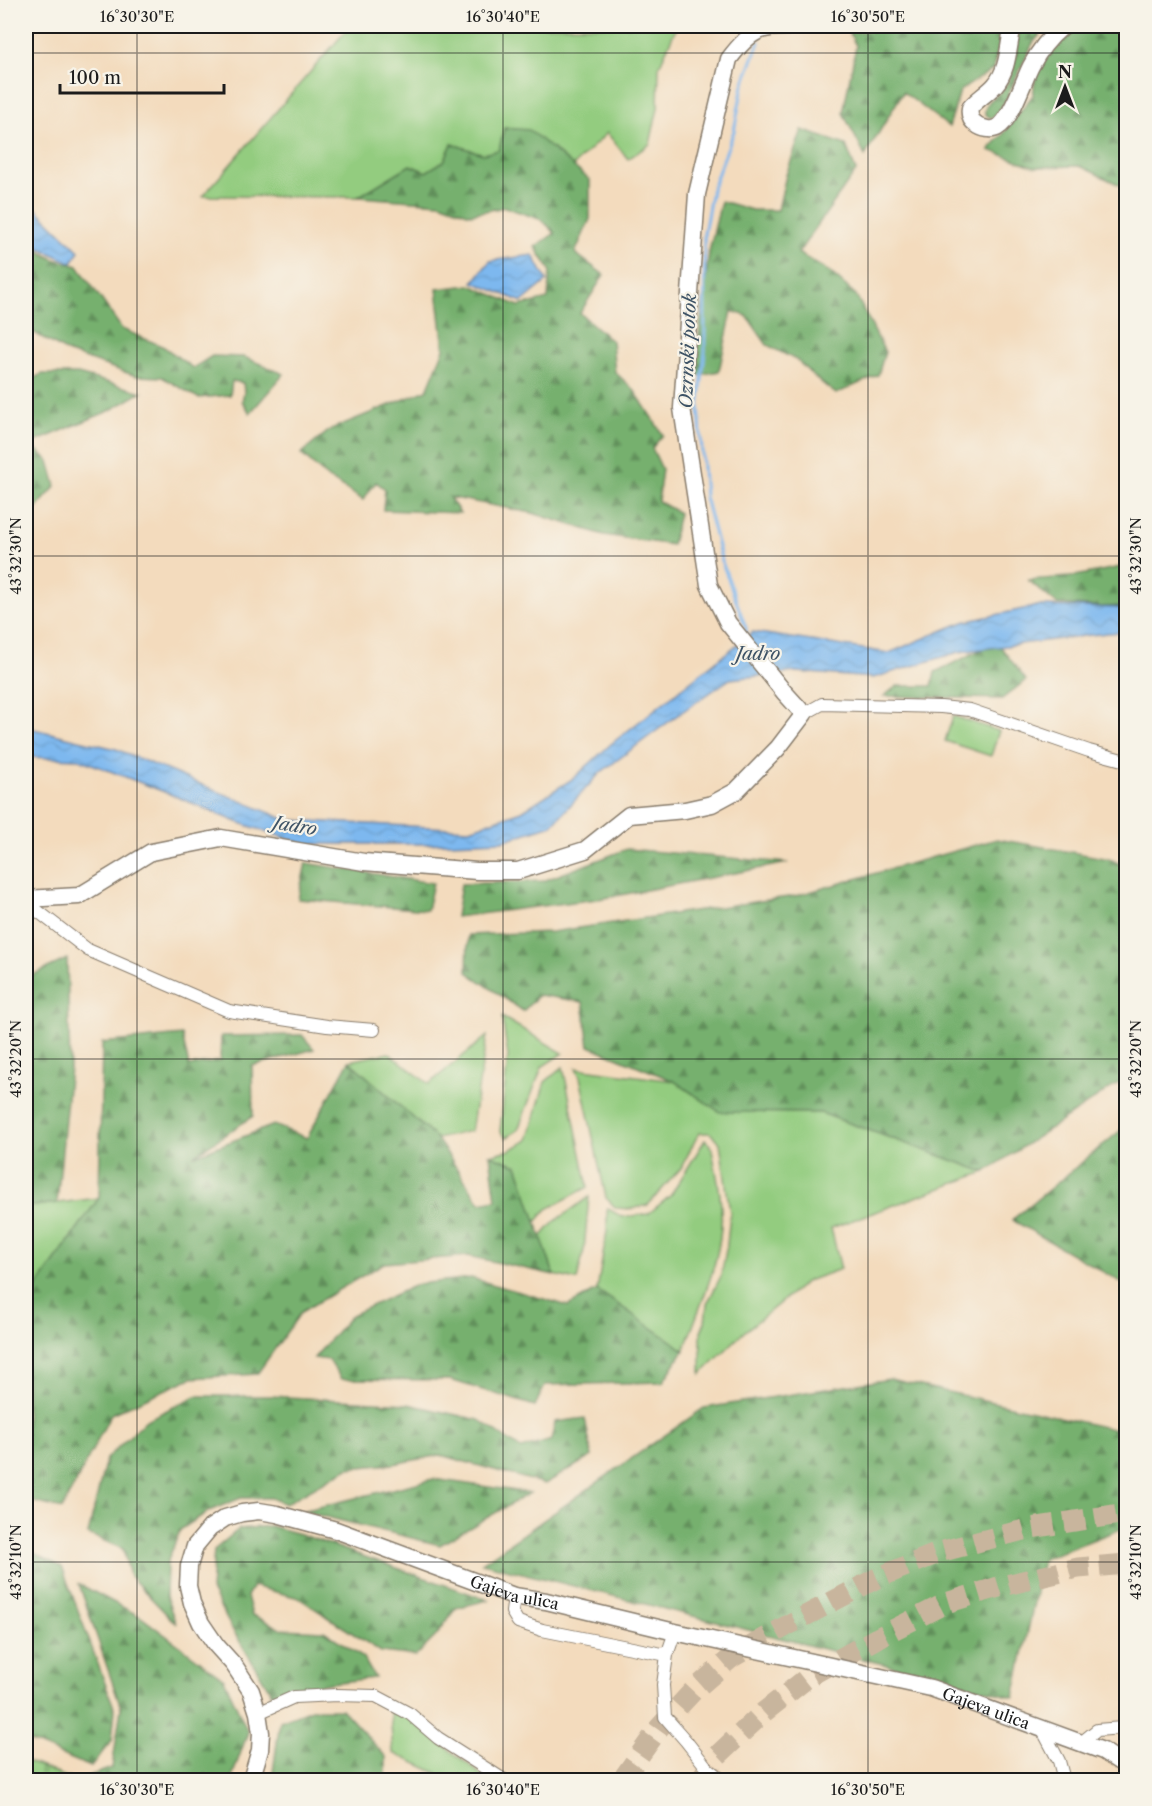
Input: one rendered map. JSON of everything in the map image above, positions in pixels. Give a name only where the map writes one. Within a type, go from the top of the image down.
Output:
[{"type":"street","points":[[804,714],[728,623],[709,585],[682,408],[697,194],[729,59],[742,41],[754,32],[777,26],[806,26]]},
{"type":"street","points":[[1013,26],[1002,75],[995,85],[970,108],[969,113],[974,123],[987,129],[998,127],[1003,123],[1032,63],[1049,39],[1063,26]]},
{"type":"street","points":[[26,900],[79,896],[151,852],[221,838],[364,862],[477,871],[518,871],[585,850],[629,815],[685,810],[712,804],[736,791],[778,748],[804,714],[822,704],[941,707],[970,710],[1089,752],[1126,761]]},
{"type":"street","points":[[26,900],[88,950],[229,1011],[327,1026],[375,1030]]},
{"type":"street","name":"Gajeva ulica","points":[[251,1780],[260,1750],[261,1733],[251,1691],[201,1623],[192,1604],[188,1586],[189,1566],[195,1546],[210,1528],[225,1518],[259,1511],[336,1530],[514,1596],[546,1601],[675,1632],[931,1688],[1042,1729],[1059,1761],[1064,1780]]},
{"type":"street","points":[[514,1596],[512,1612],[518,1622],[542,1630],[667,1655]]},
{"type":"street","points":[[675,1632],[667,1655],[663,1685],[665,1717],[708,1769],[722,1780]]},
{"type":"street","points":[[258,1713],[294,1697],[376,1696],[410,1714],[438,1738],[504,1780]]},
{"type":"street","points":[[1042,1729],[1103,1751],[1126,1766]]},
{"type":"street","points":[[1081,1743],[1097,1730],[1126,1729]]},
{"type":"green space","points":[[350,26],[677,26],[659,67],[658,108],[650,144],[628,159],[607,133],[573,166],[552,148],[504,128],[500,150],[483,154],[452,144],[444,161],[426,172],[410,165],[358,197],[203,196]]},
{"type":"green space","points":[[910,26],[1004,26],[993,69],[960,91],[949,127],[903,92],[865,156],[843,113],[856,46],[849,32],[903,29]]},
{"type":"green space","points":[[1020,26],[1047,26],[1033,43],[1005,101],[991,118],[985,114],[985,109],[989,102],[1004,89],[1009,78],[1014,64]]},
{"type":"green space","points":[[1082,26],[1126,26],[1126,188],[1080,166],[1035,167],[989,150],[1033,95],[1036,72],[1050,48]]},
{"type":"green space","points":[[504,128],[529,130],[590,180],[590,219],[575,253],[604,275],[580,313],[612,341],[615,372],[634,390],[663,435],[652,448],[662,469],[658,501],[679,513],[672,545],[604,535],[532,513],[449,497],[460,513],[383,510],[385,489],[376,482],[363,500],[328,478],[301,454],[331,429],[427,390],[444,349],[437,289],[470,285],[519,306],[548,299],[550,270],[535,247],[555,233],[542,220],[505,207],[470,214],[440,203],[358,197],[410,165],[426,172],[444,161],[452,144],[483,154],[499,150]]},
{"type":"green space","points":[[802,130],[846,145],[856,171],[798,253],[830,272],[856,295],[885,352],[878,375],[836,394],[798,361],[767,345],[747,316],[732,311],[719,371],[694,376],[709,252],[721,201],[752,210],[778,210],[786,175]]},
{"type":"green space","points":[[26,245],[54,259],[78,266],[122,329],[164,347],[193,368],[212,356],[244,357],[284,374],[250,413],[242,401],[243,383],[232,381],[230,395],[198,398],[162,377],[136,376],[69,353],[26,328]]},
{"type":"green space","points":[[42,374],[78,374],[142,392],[109,411],[30,444],[49,461],[56,486],[33,512],[26,515],[26,382]]},
{"type":"green space","points":[[1126,566],[1126,606],[1057,604],[1028,580],[1070,577]]},
{"type":"green space","points":[[997,642],[1026,680],[1002,699],[884,696],[897,686],[932,686],[935,672]]},
{"type":"green space","points":[[953,716],[999,731],[991,756],[945,741]]},
{"type":"green space","points":[[997,839],[1110,859],[1126,867],[1126,1078],[985,1172],[821,1113],[720,1112],[674,1081],[589,1046],[583,1002],[539,995],[523,1011],[467,972],[468,935],[551,932],[795,896]]},
{"type":"green space","points":[[627,849],[788,863],[605,898],[456,917],[461,884],[543,881]]},
{"type":"green space","points":[[306,863],[433,883],[427,910],[298,899]]},
{"type":"green space","points":[[67,959],[70,1067],[57,1203],[26,1207],[26,978]]},
{"type":"green space","points":[[502,1017],[563,1053],[542,1067],[518,1130],[506,1138],[500,1131],[508,1056]]},
{"type":"green space","points":[[182,1035],[189,1066],[220,1061],[221,1036],[302,1035],[314,1049],[252,1066],[253,1116],[193,1156],[274,1125],[307,1138],[349,1061],[437,1139],[480,1203],[496,1200],[490,1155],[517,1165],[554,1275],[468,1256],[384,1263],[301,1312],[257,1374],[191,1378],[111,1414],[62,1509],[26,1500],[26,1302],[99,1198],[102,1043]]},
{"type":"green space","points":[[487,1036],[471,1131],[437,1139],[349,1061],[389,1053],[429,1084]]},
{"type":"green space","points":[[563,1067],[588,1187],[547,1209],[536,1222],[517,1165],[490,1155],[510,1150],[528,1140],[545,1082]]},
{"type":"green space","points":[[576,1068],[674,1081],[720,1112],[821,1113],[985,1172],[831,1228],[841,1269],[807,1281],[744,1332],[701,1374],[701,1332],[705,1322],[707,1304],[721,1276],[730,1213],[720,1143],[710,1133],[699,1133],[681,1168],[648,1205],[631,1209],[616,1208],[606,1198],[580,1077]]},
{"type":"green space","points":[[1126,1126],[1126,1285],[1012,1220]]},
{"type":"green space","points":[[705,1140],[711,1145],[717,1175],[721,1227],[712,1273],[684,1350],[597,1290],[607,1231],[607,1208],[622,1217],[648,1214],[671,1195]]},
{"type":"green space","points":[[589,1197],[584,1250],[577,1280],[554,1275],[541,1237],[554,1222]]},
{"type":"green space","points":[[99,1198],[26,1302],[26,1207]]},
{"type":"green space","points":[[471,1278],[568,1306],[597,1290],[684,1350],[663,1382],[545,1385],[535,1406],[450,1380],[341,1379],[329,1360],[314,1358],[351,1315],[418,1284]]},
{"type":"green space","points":[[890,1379],[1126,1432],[1126,1527],[1043,1559],[1014,1697],[482,1563],[704,1408]]},
{"type":"green space","points":[[196,1396],[271,1396],[408,1404],[479,1420],[521,1449],[552,1440],[555,1422],[585,1418],[592,1456],[545,1484],[440,1455],[394,1464],[348,1468],[285,1504],[271,1498],[241,1498],[209,1511],[180,1530],[167,1563],[166,1596],[176,1624],[130,1576],[123,1549],[88,1534],[106,1459],[146,1420]]},
{"type":"green space","points":[[433,1479],[530,1493],[440,1545],[302,1511]]},
{"type":"green space","points":[[270,1526],[300,1534],[488,1600],[456,1608],[436,1636],[416,1656],[381,1652],[299,1598],[253,1586],[247,1596],[252,1615],[282,1629],[324,1631],[362,1656],[375,1678],[331,1683],[272,1694],[211,1590],[214,1550],[239,1529]]},
{"type":"green space","points":[[26,1549],[62,1567],[115,1710],[112,1740],[91,1767],[26,1740]]},
{"type":"green space","points":[[79,1584],[141,1617],[224,1679],[248,1732],[231,1780],[78,1780],[112,1768],[121,1708]]},
{"type":"green space","points":[[311,1709],[342,1709],[386,1757],[386,1780],[269,1780],[273,1772],[280,1721]]},
{"type":"green space","points":[[390,1711],[409,1718],[488,1780],[435,1780],[437,1773],[393,1753]]},
{"type":"green space","points":[[26,1761],[69,1778],[69,1780],[26,1780]]},
{"type":"water","points":[[26,199],[79,251],[72,263],[26,242]]},
{"type":"water","points":[[533,255],[547,281],[522,302],[473,282],[490,261]]},
{"type":"water","name":"Jadro","points":[[1037,606],[1126,608],[1126,632],[959,652],[873,678],[796,672],[730,679],[600,773],[552,825],[502,841],[303,844],[237,822],[79,759],[26,757],[26,730],[34,729],[116,749],[287,820],[470,829],[522,811],[574,778],[611,744],[753,632],[889,653],[963,622]]},
{"type":"waterway","name":"Ozrnski potok","points":[[746,633],[722,562],[705,497],[699,407],[705,351],[704,234],[712,189],[734,131],[743,85],[759,42]]},
{"type":"tunnel","points":[[622,1780],[659,1728],[693,1691],[731,1658],[788,1625],[877,1578],[943,1551],[1031,1528],[1126,1513]]},
{"type":"tunnel","points":[[700,1780],[718,1755],[764,1712],[811,1675],[946,1603],[1002,1586],[1078,1568],[1126,1564]]}]
